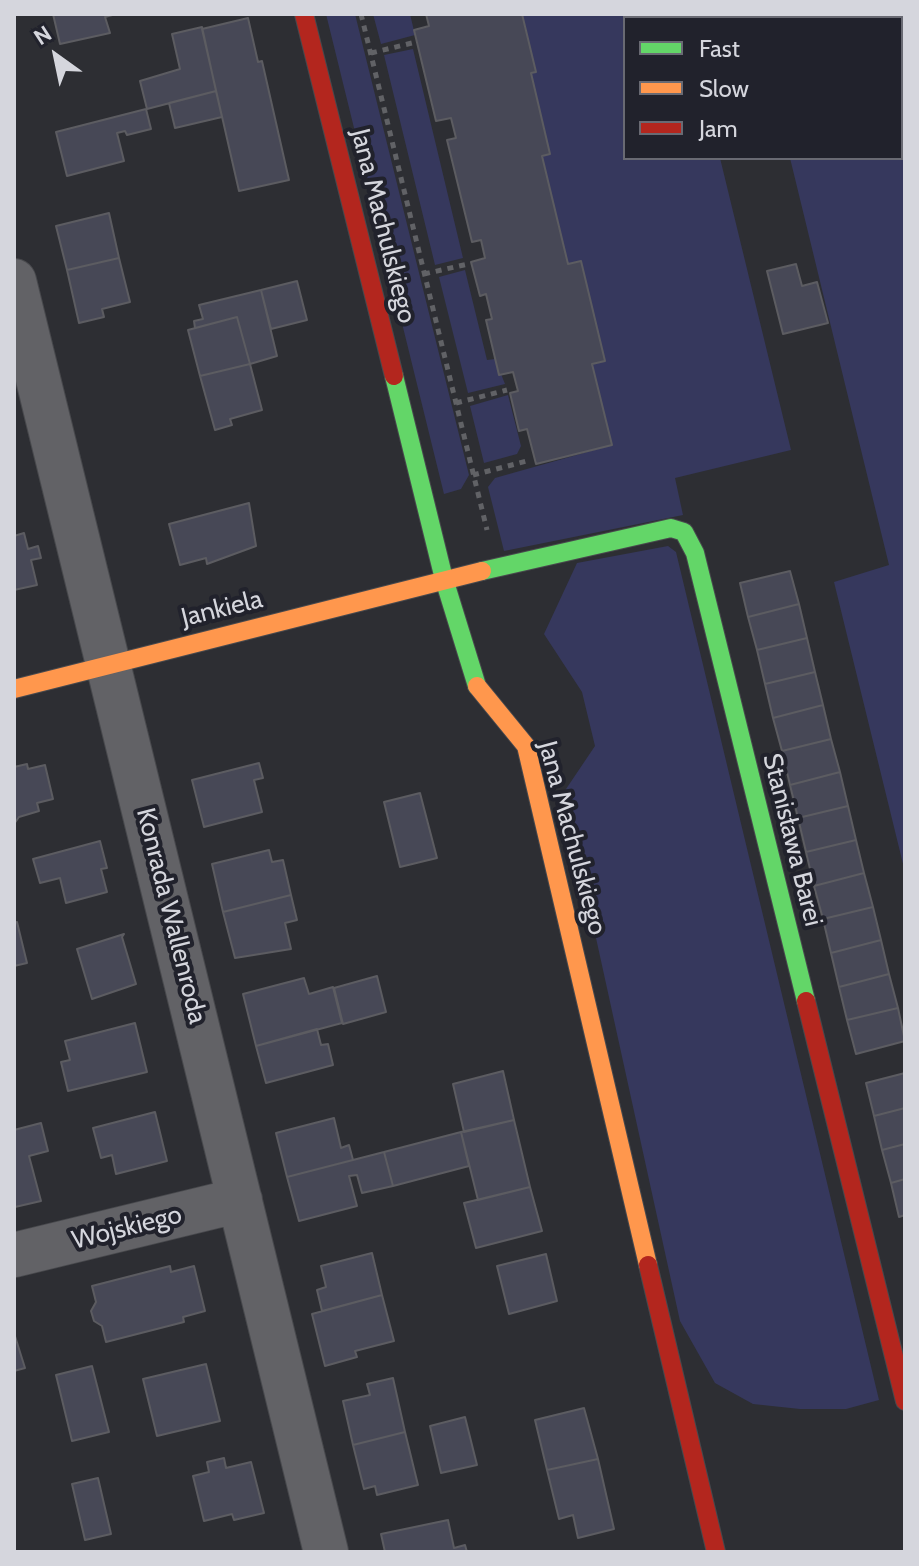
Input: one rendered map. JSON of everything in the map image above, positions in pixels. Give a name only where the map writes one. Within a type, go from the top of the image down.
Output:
[{"type":"street","name":"Jana Machulskiego","points":[[304,14],[444,579],[473,681],[526,746],[716,1552]]},
{"type":"street","name":"Konrada Wallenroda","points":[[14,281],[326,1552]]},
{"type":"street","name":"Stanisława Barei","points":[[444,579],[671,528],[684,532],[691,543],[905,1401]]},
{"type":"street","name":"Jankiela","points":[[14,689],[444,579]]},
{"type":"street","name":"Wojskiego","points":[[14,1255],[240,1200]]},
{"type":"path","points":[[361,14],[496,567]]},
{"type":"path","points":[[371,53],[412,43]]},
{"type":"path","points":[[424,274],[468,264]]},
{"type":"path","points":[[456,403],[507,390]]},
{"type":"path","points":[[473,475],[527,461]]},
{"type":"shaded area","points":[[326,14],[355,14],[469,475],[461,489],[444,494]]},
{"type":"shaded area","points":[[373,14],[410,14],[415,35],[381,44]]},
{"type":"shaded area","points":[[522,14],[685,14],[623,16],[623,160],[720,160],[791,450],[675,478],[683,515],[504,551],[488,487],[495,478],[612,445],[592,364],[605,360],[581,261],[568,264],[542,156],[550,153],[531,73]]},
{"type":"shaded area","points":[[905,14],[905,872],[834,582],[889,565],[790,160],[903,160],[903,16],[859,16]]},
{"type":"shaded area","points":[[413,49],[463,258],[435,265],[384,55]]},
{"type":"shaded area","points":[[465,270],[487,360],[495,359],[505,384],[468,393],[439,277]]},
{"type":"shaded area","points":[[508,395],[521,446],[517,454],[484,463],[470,406]]},
{"type":"shaded area","points":[[668,546],[676,552],[879,1400],[846,1409],[800,1409],[753,1404],[715,1383],[680,1321],[564,792],[595,746],[582,692],[544,634],[577,563]]},
{"type":"building","points":[[53,14],[116,14],[105,17],[110,33],[60,44]]},
{"type":"building","points":[[426,14],[522,14],[536,72],[531,73],[550,154],[542,156],[568,264],[581,261],[605,361],[592,364],[612,445],[536,464],[527,429],[519,431],[510,393],[518,391],[513,372],[499,375],[486,320],[492,319],[486,294],[480,296],[471,262],[485,258],[481,240],[472,242],[447,140],[456,138],[451,118],[436,121],[414,30],[429,26]]},
{"type":"building","points":[[248,18],[258,62],[262,61],[289,180],[239,191],[202,29]]},
{"type":"building","points":[[202,27],[216,91],[147,109],[140,81],[180,69],[172,34]]},
{"type":"building","points":[[216,91],[222,117],[175,128],[169,103]]},
{"type":"building","points":[[146,109],[151,129],[127,135],[125,131],[117,133],[124,161],[67,176],[56,132]]},
{"type":"building","points":[[109,213],[119,258],[67,270],[56,226]]},
{"type":"building","points":[[119,258],[130,302],[102,309],[104,317],[79,323],[67,270]]},
{"type":"building","points":[[796,264],[802,286],[817,282],[828,323],[783,334],[767,271]]},
{"type":"building","points":[[297,281],[307,320],[271,329],[261,290]]},
{"type":"building","points":[[261,290],[277,356],[250,364],[237,317],[195,328],[194,321],[203,319],[199,305]]},
{"type":"building","points":[[237,317],[250,364],[200,376],[188,330]]},
{"type":"building","points":[[250,364],[262,410],[230,419],[232,425],[215,430],[200,376]]},
{"type":"building","points":[[249,503],[256,546],[207,564],[206,558],[180,565],[169,524]]},
{"type":"building","points":[[24,533],[28,549],[38,546],[41,558],[31,560],[37,585],[14,590],[14,536]]},
{"type":"building","points":[[790,571],[799,604],[748,617],[740,583]]},
{"type":"building","points":[[799,604],[807,638],[757,650],[748,617]]},
{"type":"building","points":[[807,638],[815,672],[765,684],[757,650]]},
{"type":"building","points":[[815,672],[823,705],[773,718],[765,684]]},
{"type":"building","points":[[823,705],[831,739],[782,751],[773,718]]},
{"type":"building","points":[[831,739],[840,772],[790,785],[782,751]]},
{"type":"building","points":[[259,763],[263,778],[254,780],[262,812],[204,827],[192,780]]},
{"type":"building","points":[[27,764],[28,769],[45,765],[53,799],[37,803],[39,811],[19,817],[14,824],[14,767]]},
{"type":"building","points":[[840,772],[848,806],[798,818],[790,785]]},
{"type":"building","points":[[420,793],[437,858],[400,867],[384,802]]},
{"type":"building","points":[[848,806],[856,840],[806,852],[798,818]]},
{"type":"building","points":[[856,840],[864,873],[814,886],[806,852]]},
{"type":"building","points":[[100,841],[107,868],[101,869],[107,892],[66,903],[60,878],[40,883],[33,859]]},
{"type":"building","points":[[269,850],[272,862],[283,860],[291,895],[223,912],[212,864]]},
{"type":"building","points":[[864,873],[873,907],[823,919],[814,886]]},
{"type":"building","points":[[291,895],[297,920],[285,923],[291,949],[235,958],[223,912]]},
{"type":"building","points":[[873,907],[881,940],[831,953],[823,919]]},
{"type":"building","points":[[17,922],[27,963],[14,966],[14,923]]},
{"type":"building","points":[[124,934],[122,937],[136,984],[92,999],[77,949]]},
{"type":"building","points":[[881,940],[889,974],[839,987],[831,953]]},
{"type":"building","points":[[889,974],[898,1008],[847,1020],[839,987]]},
{"type":"building","points":[[377,976],[386,1012],[343,1024],[334,988]]},
{"type":"building","points":[[304,978],[309,994],[333,987],[342,1023],[256,1046],[243,994]]},
{"type":"building","points":[[898,1008],[905,1041],[856,1054],[847,1020]]},
{"type":"building","points":[[135,1023],[147,1072],[68,1091],[61,1062],[70,1060],[65,1041]]},
{"type":"building","points":[[317,1029],[321,1045],[328,1044],[333,1065],[266,1083],[256,1046]]},
{"type":"building","points":[[503,1071],[514,1120],[464,1132],[453,1084]]},
{"type":"building","points":[[905,1073],[905,1108],[874,1116],[866,1083]]},
{"type":"building","points":[[905,1108],[905,1144],[882,1150],[874,1116]]},
{"type":"building","points":[[155,1112],[167,1161],[116,1174],[112,1155],[101,1158],[93,1128]]},
{"type":"building","points":[[334,1118],[341,1148],[349,1145],[353,1160],[287,1177],[276,1133]]},
{"type":"building","points":[[514,1120],[530,1187],[478,1200],[461,1132]]},
{"type":"building","points":[[41,1123],[48,1151],[29,1156],[41,1201],[15,1207],[14,1130]]},
{"type":"building","points":[[461,1132],[469,1166],[393,1186],[384,1152]]},
{"type":"building","points":[[905,1144],[905,1179],[891,1183],[882,1150]]},
{"type":"building","points":[[384,1152],[393,1186],[362,1193],[357,1175],[349,1176],[357,1206],[299,1221],[287,1177]]},
{"type":"building","points":[[905,1179],[905,1215],[899,1217],[891,1183]]},
{"type":"building","points":[[530,1187],[542,1231],[476,1248],[464,1203]]},
{"type":"building","points":[[372,1253],[382,1295],[322,1311],[317,1290],[326,1287],[321,1266]]},
{"type":"building","points":[[546,1254],[557,1301],[509,1314],[497,1266]]},
{"type":"building","points":[[170,1266],[171,1272],[194,1266],[205,1311],[183,1317],[184,1322],[106,1342],[102,1326],[94,1321],[91,1311],[96,1302],[92,1286]]},
{"type":"building","points":[[382,1295],[394,1341],[355,1351],[357,1357],[325,1366],[312,1314]]},
{"type":"building","points":[[14,1333],[25,1368],[14,1371]]},
{"type":"building","points":[[206,1364],[220,1421],[157,1436],[143,1379]]},
{"type":"building","points":[[92,1366],[109,1432],[72,1441],[56,1375]]},
{"type":"building","points":[[393,1378],[405,1432],[353,1445],[343,1401],[370,1395],[367,1384]]},
{"type":"building","points":[[584,1408],[598,1459],[547,1470],[535,1420]]},
{"type":"building","points":[[465,1417],[477,1465],[441,1473],[430,1426]]},
{"type":"building","points":[[405,1432],[418,1485],[377,1495],[375,1486],[364,1489],[353,1445]]},
{"type":"building","points":[[224,1458],[226,1468],[251,1462],[264,1513],[234,1520],[232,1514],[204,1521],[193,1476],[209,1472],[207,1462]]},
{"type":"building","points":[[598,1459],[614,1529],[578,1538],[573,1515],[559,1519],[547,1470]]},
{"type":"building","points":[[98,1478],[111,1534],[85,1540],[72,1484]]},
{"type":"building","points":[[448,1520],[454,1548],[465,1545],[467,1552],[385,1552],[381,1534]]},
{"type":"traffic: fast","points":[[394,376],[444,579],[477,686]]},
{"type":"traffic: fast","points":[[482,571],[671,528],[684,532],[695,553],[806,1001]]},
{"type":"traffic: slow","points":[[14,689],[482,571]]},
{"type":"traffic: slow","points":[[477,686],[526,746],[648,1265]]},
{"type":"traffic: jam","points":[[304,14],[394,376]]},
{"type":"traffic: jam","points":[[806,1001],[905,1401]]},
{"type":"traffic: jam","points":[[648,1265],[716,1552]]}]
